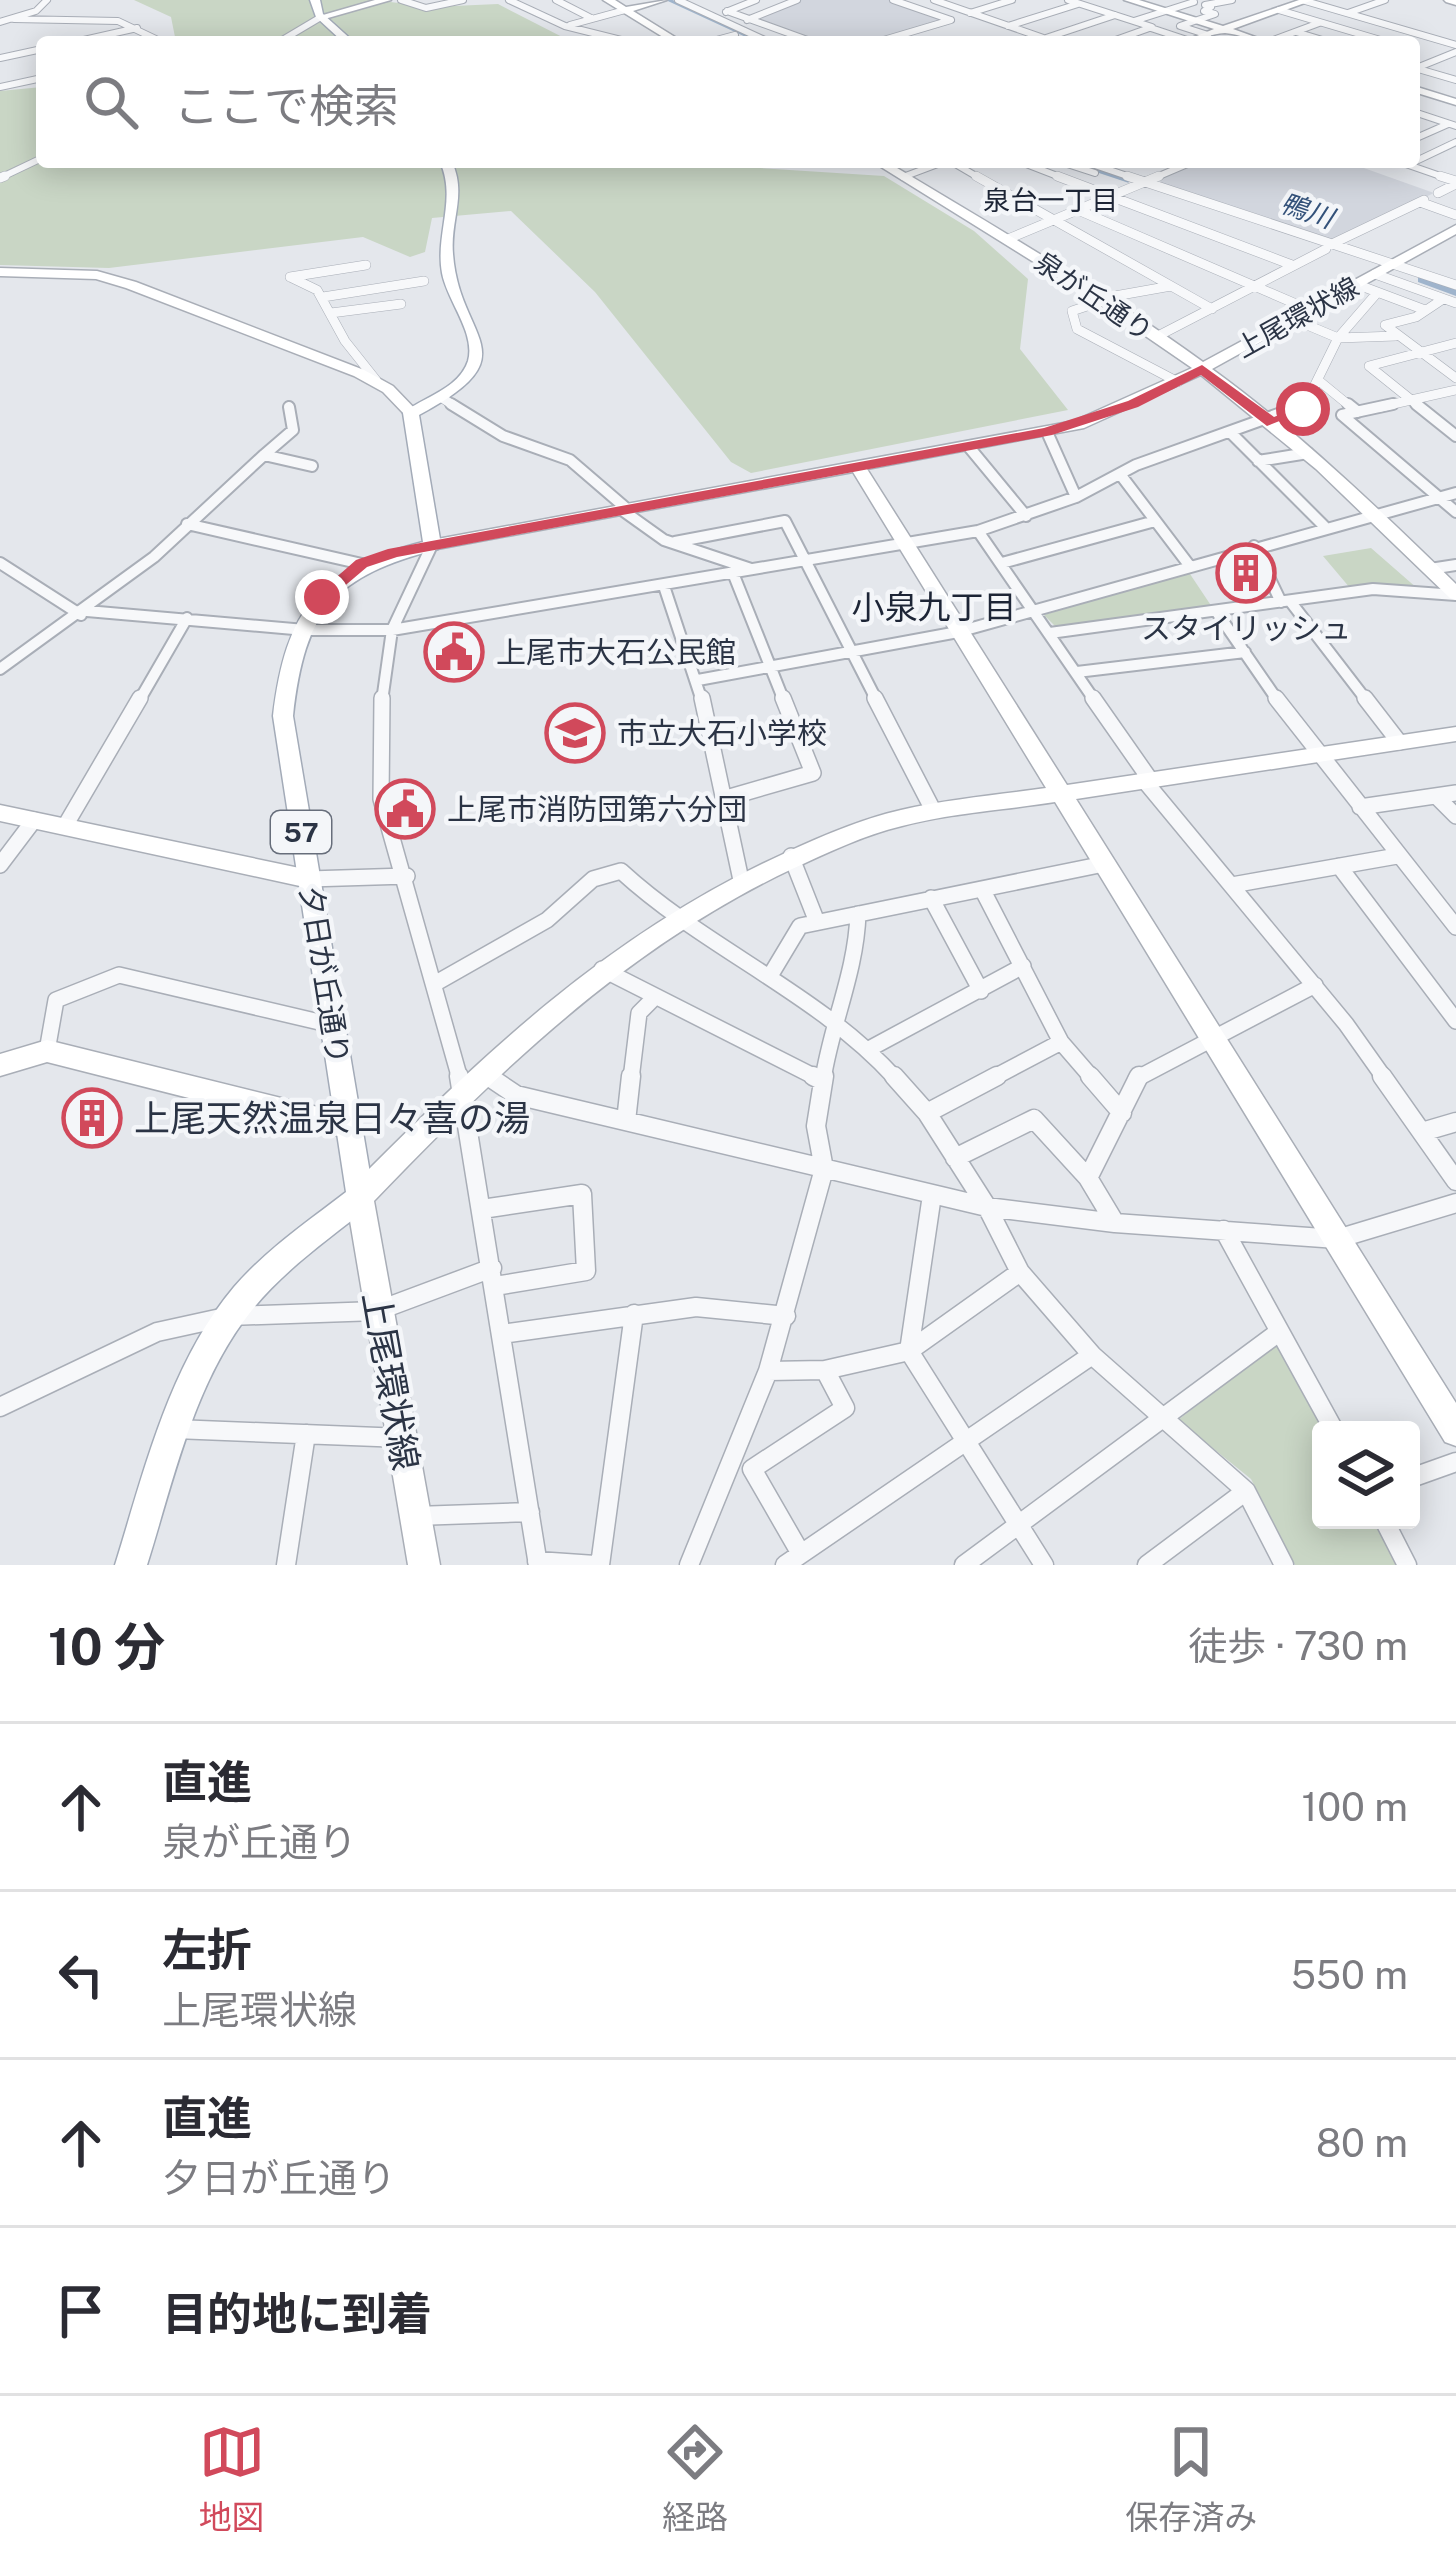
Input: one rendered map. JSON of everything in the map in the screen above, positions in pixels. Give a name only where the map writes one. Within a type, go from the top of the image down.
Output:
[{"type":"street","points":[[0,22],[36,11],[47,0]]},
{"type":"street","points":[[315,0],[321,17],[342,36]]},
{"type":"street","points":[[289,36],[321,17],[381,0]]},
{"type":"street","points":[[401,0],[426,8],[463,0]]},
{"type":"street","points":[[509,0],[565,26],[605,36]]},
{"type":"street","points":[[556,0],[591,19]]},
{"type":"street","points":[[608,0],[668,36]]},
{"type":"street","points":[[565,26],[662,0],[734,35]]},
{"type":"street","points":[[678,0],[755,36]]},
{"type":"street","points":[[701,13],[715,0]]},
{"type":"street","points":[[739,7],[756,0]]},
{"type":"street","points":[[730,25],[797,0]]},
{"type":"street","points":[[893,0],[948,20]]},
{"type":"street","points":[[937,0],[1037,36]]},
{"type":"street","points":[[896,36],[1012,0]]},
{"type":"street","points":[[1069,0],[1174,36]]},
{"type":"street","points":[[1129,0],[1249,36]]},
{"type":"street","points":[[1208,35],[1180,26],[1215,14],[1204,11],[1232,0]]},
{"type":"street","points":[[1205,36],[1305,0],[1456,48],[1420,66]]},
{"type":"street","points":[[1134,21],[1191,1],[1211,7]]},
{"type":"street","points":[[1348,14],[1379,1]]},
{"type":"street","points":[[1009,26],[1079,4]]},
{"type":"street","points":[[701,13],[728,5],[767,14]]},
{"type":"street","points":[[728,5],[748,20],[795,36]]},
{"type":"street","points":[[1279,10],[1366,36]]},
{"type":"street","points":[[1063,36],[1115,15]]},
{"type":"street","points":[[14,19],[118,21],[151,36]]},
{"type":"street","points":[[1284,36],[1321,23]]},
{"type":"street","points":[[101,36],[137,28]]},
{"type":"street","points":[[1128,36],[1151,28]]},
{"type":"street","points":[[1295,32],[1309,36]]},
{"type":"street","points":[[1441,40],[1456,34]]},
{"type":"street","points":[[1420,37],[1424,35]]},
{"type":"street","points":[[0,58],[36,50]]},
{"type":"street","points":[[1441,58],[1456,62]]},
{"type":"street","points":[[1420,69],[1456,80]]},
{"type":"street","points":[[0,87],[36,79]]},
{"type":"street","points":[[1420,91],[1456,102]]},
{"type":"street","points":[[1420,104],[1432,95]]},
{"type":"street","points":[[1420,111],[1452,125]]},
{"type":"street","points":[[1420,138],[1452,125]]},
{"type":"street","points":[[1420,158],[1456,142]]},
{"type":"street","points":[[1420,143],[1438,150]]},
{"type":"street","points":[[0,178],[36,161]]},
{"type":"street","points":[[411,412],[442,398],[466,375],[477,340],[446,254],[456,212],[455,179],[449,168]]},
{"type":"street","name":"泉が丘通り","points":[[889,168],[1008,239],[1202,369],[1308,453],[1456,594]]},
{"type":"street","points":[[903,177],[929,168]]},
{"type":"street","points":[[958,168],[1212,309]]},
{"type":"street","points":[[1037,168],[1292,266]]},
{"type":"street","points":[[1079,168],[1330,246]]},
{"type":"street","points":[[1113,168],[1330,246],[1456,303]]},
{"type":"street","points":[[1008,239],[1177,168]]},
{"type":"street","points":[[1420,168],[1456,183]]},
{"type":"street","points":[[1438,193],[1456,183]]},
{"type":"street","points":[[1156,337],[1422,201],[1456,215]]},
{"type":"street","points":[[1078,210],[1310,310]]},
{"type":"street","name":"上尾環状線","points":[[431,545],[969,447],[1106,415],[1178,382],[1456,229]]},
{"type":"street","points":[[366,265],[290,277],[322,297],[376,380],[411,412],[431,545],[392,630],[378,770],[381,800],[407,876],[464,1090],[538,1563],[598,1565],[634,1314]]},
{"type":"street","points":[[1385,268],[1456,285]]},
{"type":"street","points":[[0,272],[97,275],[376,380]]},
{"type":"street","points":[[322,297],[424,281]]},
{"type":"street","points":[[1356,284],[1425,310]]},
{"type":"street","points":[[1171,286],[1100,300],[1072,311],[1077,329],[1178,382]]},
{"type":"street","points":[[0,563],[84,613],[305,630],[392,630],[978,531],[1303,409],[1337,338],[1377,293]]},
{"type":"street","points":[[1443,298],[1385,325],[1456,379]]},
{"type":"street","points":[[331,313],[401,304]]},
{"type":"street","points":[[1293,319],[1337,338],[1396,336]]},
{"type":"street","points":[[1456,343],[1369,366],[1456,436]]},
{"type":"street","points":[[1318,380],[1358,412]]},
{"type":"street","points":[[1456,390],[1342,415],[1456,512]]},
{"type":"street","points":[[442,398],[502,436],[570,460],[625,509],[637,527],[752,570]]},
{"type":"street","points":[[0,669],[84,613],[292,430],[290,407]]},
{"type":"street","points":[[1046,432],[1076,496]]},
{"type":"street","points":[[1231,434],[1325,527]]},
{"type":"street","points":[[969,447],[1026,516]]},
{"type":"street","points":[[1258,461],[1308,453]]},
{"type":"street","points":[[264,454],[312,466]]},
{"type":"street","points":[[858,467],[1456,1431]]},
{"type":"street","points":[[1120,474],[1189,566]]},
{"type":"street","points":[[698,680],[958,632],[1456,493]]},
{"type":"street","points":[[675,542],[784,521],[933,810]]},
{"type":"street","points":[[1002,563],[1155,521]]},
{"type":"street","points":[[187,524],[362,564]]},
{"type":"street","points":[[978,531],[1146,778],[1315,986],[1456,1181]]},
{"type":"street","name":"夕日が丘通り","points":[[360,1197],[283,716],[286,677],[322,597],[362,564],[431,545]]},
{"type":"street","points":[[1254,546],[1286,602],[1399,742]]},
{"type":"street","points":[[1430,568],[1456,565]]},
{"type":"street","points":[[723,799],[813,773],[733,573]]},
{"type":"street","points":[[664,586],[698,680],[741,880]]},
{"type":"street","points":[[1050,633],[1372,589],[1456,594]]},
{"type":"street","points":[[1216,611],[1316,755],[1456,927]]},
{"type":"street","points":[[65,826],[187,618]]},
{"type":"street","points":[[1077,672],[1245,652]]},
{"type":"street","points":[[131,1565],[175,1430],[230,1316],[252,1289],[360,1197],[482,1072],[602,969],[672,918],[791,856],[933,810],[1456,734]]},
{"type":"street","points":[[1360,807],[1456,793]]},
{"type":"street","points":[[1437,796],[1456,816]]},
{"type":"street","points":[[0,813],[308,879],[407,876]]},
{"type":"street","points":[[0,865],[34,820]]},
{"type":"street","points":[[791,856],[817,922]]},
{"type":"street","points":[[1232,885],[1397,856]]},
{"type":"street","points":[[770,976],[800,926],[1104,864]]},
{"type":"street","points":[[1340,866],[1456,1022]]},
{"type":"street","points":[[436,983],[547,920],[593,879],[621,871],[672,918],[770,976],[869,1048],[927,1113],[987,1207],[1020,1272],[1092,1355],[1246,1491],[1284,1565]]},
{"type":"street","points":[[982,889],[1061,1042],[1121,1113]]},
{"type":"street","points":[[932,898],[981,992]]},
{"type":"street","points":[[689,1565],[786,1316],[824,1168],[816,1126],[832,1021],[856,962],[858,914]]},
{"type":"street","points":[[869,1048],[1023,966]]},
{"type":"street","points":[[602,969],[823,1081]]},
{"type":"street","points":[[47,1051],[56,1000],[119,975],[332,1024]]},
{"type":"street","points":[[1088,1178],[1138,1077],[1315,986]]},
{"type":"street","points":[[626,1121],[639,1013],[654,998]]},
{"type":"street","points":[[927,1113],[1061,1042]]},
{"type":"street","points":[[0,1065],[47,1051],[350,1127]]},
{"type":"street","points":[[482,1072],[516,1095],[987,1207],[1115,1223],[1337,1239],[1456,1203]]},
{"type":"street","points":[[955,1157],[1034,1119],[1088,1178],[1115,1223]]},
{"type":"street","points":[[1422,1132],[1456,1122]]},
{"type":"street","points":[[0,1408],[158,1332],[230,1316],[377,1311],[493,1277],[586,1271],[582,1194],[482,1209]]},
{"type":"street","points":[[932,1195],[909,1351],[1044,1565]]},
{"type":"street","name":"上尾環状線","points":[[360,1197],[424,1565]]},
{"type":"street","points":[[1225,1230],[1329,1421]]},
{"type":"street","points":[[768,1371],[825,1370],[909,1351],[1020,1272]]},
{"type":"street","points":[[502,1334],[696,1307],[786,1316]]},
{"type":"street","points":[[964,1565],[1279,1331]]},
{"type":"street","points":[[825,1370],[845,1408],[752,1469],[793,1560],[1092,1355]]},
{"type":"street","points":[[175,1430],[403,1438]]},
{"type":"street","points":[[286,1565],[306,1435]]},
{"type":"street","points":[[1420,1475],[1456,1462]]},
{"type":"street","points":[[1147,1565],[1246,1491]]},
{"type":"street","points":[[416,1516],[530,1512]]},
{"type":"street","points":[[1389,1529],[1407,1565]]},
{"type":"shaded area","points":[[800,0],[889,0],[947,21],[895,36],[800,36],[755,20]]},
{"type":"shaded area","points":[[1187,168],[1364,168],[1434,193],[1333,241],[1156,181]]},
{"type":"green space","points":[[134,0],[374,0],[431,7],[498,4],[560,36],[175,36],[171,17]]},
{"type":"green space","points":[[36,88],[36,168],[759,168],[884,176],[974,231],[1028,279],[1020,349],[1068,410],[751,473],[731,462],[595,292],[511,211],[432,218],[425,252],[410,257],[363,237],[109,268],[0,265],[0,91]]},
{"type":"green space","points":[[1371,548],[1418,589],[1350,588],[1323,556]]},
{"type":"green space","points":[[1188,571],[1212,607],[1057,628],[1044,615]]},
{"type":"green space","points":[[1276,1344],[1319,1421],[1312,1421],[1312,1529],[1380,1529],[1400,1565],[1295,1565],[1251,1479],[1178,1420]]},
{"type":"waterway","name":"鴨川","points":[[669,0],[747,36]]},
{"type":"waterway","name":"鴨川","points":[[1089,168],[1128,181]]},
{"type":"waterway","name":"鴨川","points":[[1423,279],[1456,291]]},
{"type":"place","name":"スタイリッシュ","points":[[1246,573]]},
{"type":"place","name":"上尾市大石公民館","points":[[454,652]]},
{"type":"place","name":"市立大石小学校","points":[[575,733]]},
{"type":"place","name":"上尾市消防団第六分団","points":[[405,809]]},
{"type":"place","name":"上尾天然温泉日々喜の湯","points":[[92,1118]]},
{"type":"district","name":"泉台一丁目","points":[[1051,200]]},
{"type":"district","name":"小泉九丁目","points":[[934,607]]},
{"type":"route","points":[[322,597],[341,577],[393,553],[1078,425],[1202,369],[1273,423],[1303,409]]}]
